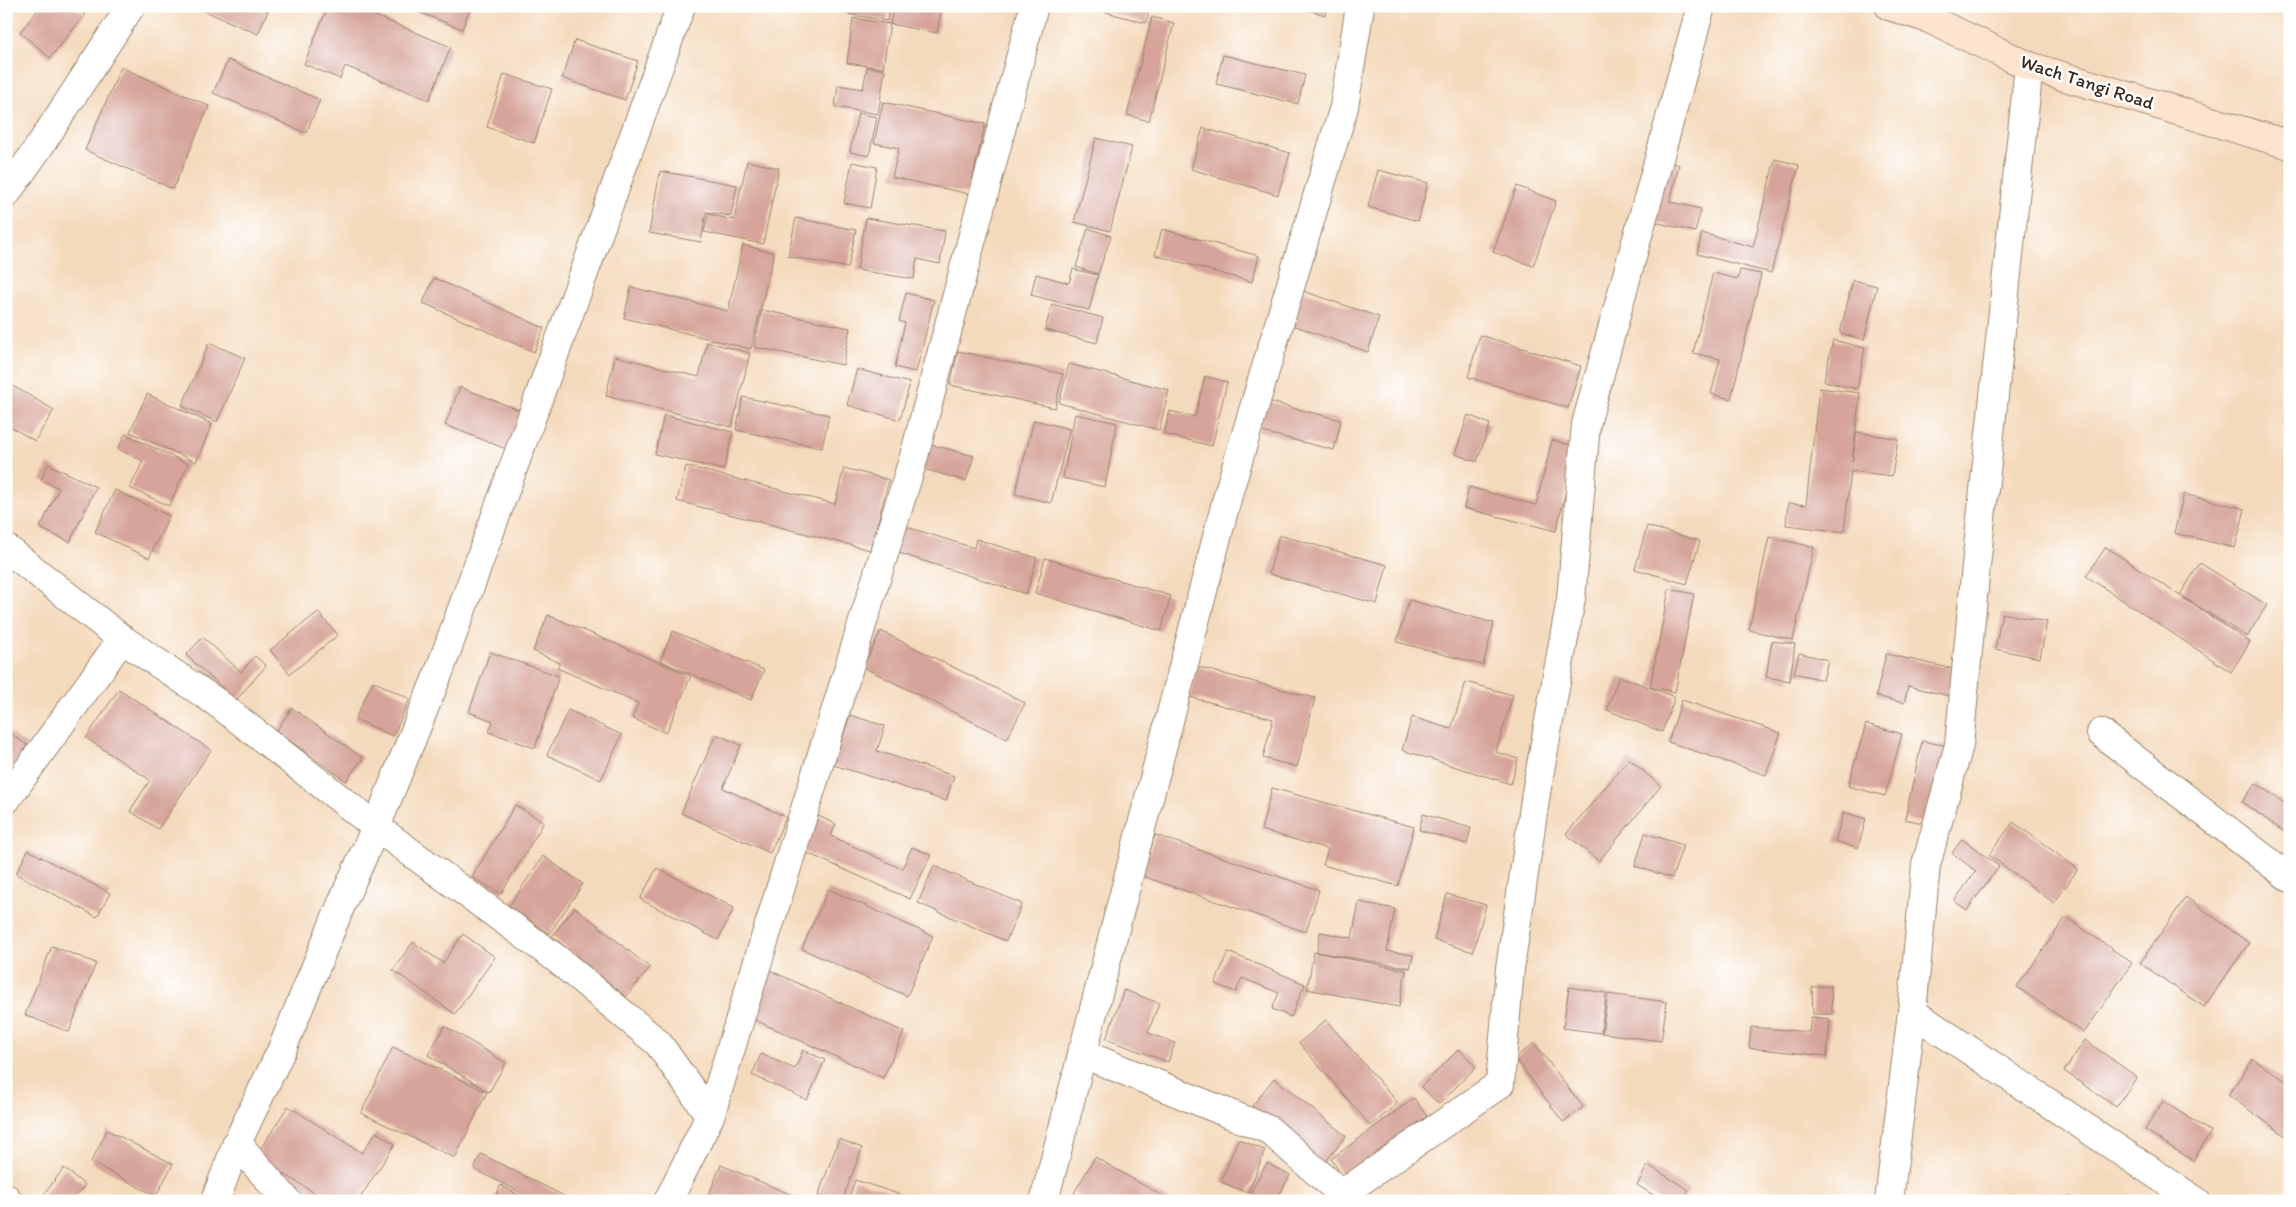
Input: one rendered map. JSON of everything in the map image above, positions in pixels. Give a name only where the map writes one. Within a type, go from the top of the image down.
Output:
[{"type":"main road","name":"Wach Tangi Road","points":[[1889,6],[1931,13],[2029,66],[2290,145]]},
{"type":"street","points":[[6,194],[131,6]]},
{"type":"street","points":[[215,1201],[237,1143],[282,1049],[341,905],[376,828],[439,672],[681,6]]},
{"type":"street","points":[[668,1201],[710,1116],[913,460],[1034,6]]},
{"type":"street","points":[[1044,1201],[1229,490],[1344,107],[1360,6]]},
{"type":"street","points":[[1081,1053],[1269,1130],[1344,1197],[1500,1084],[1510,968],[1536,793],[1571,598],[1586,424],[1701,6]]},
{"type":"street","points":[[1889,1201],[1912,1012],[1926,865],[1959,745],[2029,66]]},
{"type":"street","points":[[6,548],[122,639],[216,702],[376,828],[557,959],[658,1043],[710,1116]]},
{"type":"street","points":[[6,800],[122,639]]},
{"type":"street","points":[[2101,733],[2290,878]]},
{"type":"street","points":[[1912,1012],[2196,1201]]},
{"type":"street","points":[[237,1143],[287,1201]]},
{"type":"building","points":[[41,6],[74,6],[85,15],[50,58],[20,32]]},
{"type":"building","points":[[193,6],[257,6],[268,11],[258,34]]},
{"type":"building","points":[[328,6],[352,6],[451,47],[429,100],[345,66],[340,79],[304,64]]},
{"type":"building","points":[[403,6],[471,6],[462,29]]},
{"type":"building","points":[[844,6],[890,6],[887,21],[843,13]]},
{"type":"building","points":[[894,6],[942,6],[937,33],[890,24]]},
{"type":"building","points":[[1084,6],[1150,6],[1146,23]]},
{"type":"building","points":[[1295,6],[1327,6],[1325,15]]},
{"type":"building","points":[[1152,17],[1174,23],[1149,121],[1127,115]]},
{"type":"building","points":[[853,18],[890,24],[883,68],[847,63]]},
{"type":"building","points":[[575,40],[638,61],[625,100],[562,78]]},
{"type":"building","points":[[1223,55],[1305,75],[1298,104],[1216,84]]},
{"type":"building","points":[[228,60],[320,100],[306,133],[213,93]]},
{"type":"building","points":[[121,67],[209,106],[173,189],[85,150]]},
{"type":"building","points":[[867,67],[885,70],[878,114],[835,107],[838,85],[863,89]]},
{"type":"building","points":[[504,74],[552,89],[534,143],[487,127]]},
{"type":"building","points":[[883,102],[985,124],[969,194],[892,177],[899,148],[874,143]]},
{"type":"building","points":[[858,113],[877,117],[869,156],[850,152]]},
{"type":"building","points":[[1203,128],[1290,153],[1278,195],[1191,169]]},
{"type":"building","points":[[1096,138],[1132,147],[1110,231],[1074,222]]},
{"type":"building","points":[[1775,159],[1799,165],[1771,273],[1697,254],[1702,233],[1753,247]]},
{"type":"building","points":[[1662,160],[1679,165],[1670,202],[1701,209],[1695,232],[1647,220]]},
{"type":"building","points":[[747,161],[779,168],[763,244],[704,232],[708,214],[734,220]]},
{"type":"building","points":[[852,162],[877,167],[870,208],[844,203]]},
{"type":"building","points":[[1378,170],[1428,183],[1418,221],[1368,207]]},
{"type":"building","points":[[660,171],[737,185],[731,216],[706,212],[701,242],[649,233]]},
{"type":"building","points":[[1517,186],[1556,201],[1533,266],[1493,252]]},
{"type":"building","points":[[796,218],[856,230],[848,268],[788,256]]},
{"type":"building","points":[[866,218],[945,231],[940,264],[917,259],[914,279],[857,270]]},
{"type":"building","points":[[1088,228],[1111,236],[1098,274],[1076,267]]},
{"type":"building","points":[[1162,229],[1259,256],[1252,282],[1155,255]]},
{"type":"building","points":[[743,245],[774,253],[751,349],[624,318],[631,287],[728,311]]},
{"type":"building","points":[[1073,269],[1098,275],[1089,310],[1031,295],[1036,274],[1069,283]]},
{"type":"building","points":[[1740,270],[1761,274],[1731,399],[1711,394],[1720,359],[1693,353],[1713,273],[1738,279]]},
{"type":"building","points":[[434,278],[544,328],[534,352],[423,303]]},
{"type":"building","points":[[1853,280],[1877,286],[1864,340],[1840,333]]},
{"type":"building","points":[[1300,290],[1379,317],[1368,352],[1289,324]]},
{"type":"building","points":[[906,293],[934,300],[916,372],[895,367],[905,323],[899,321]]},
{"type":"building","points":[[1052,304],[1103,318],[1097,343],[1045,330]]},
{"type":"building","points":[[762,310],[850,328],[843,365],[754,347]]},
{"type":"building","points":[[1480,335],[1581,366],[1568,408],[1468,377]]},
{"type":"building","points":[[1833,340],[1865,348],[1857,389],[1824,381]]},
{"type":"building","points":[[707,342],[750,353],[732,427],[606,396],[615,356],[699,377]]},
{"type":"building","points":[[209,343],[245,358],[217,422],[182,406]]},
{"type":"building","points":[[958,351],[1063,374],[1055,408],[950,385]]},
{"type":"building","points":[[1069,364],[1169,390],[1159,430],[1059,403]]},
{"type":"building","points":[[857,369],[910,383],[900,420],[847,405]]},
{"type":"building","points":[[1205,376],[1227,382],[1212,446],[1164,434],[1170,411],[1195,417]]},
{"type":"building","points":[[6,382],[54,410],[35,441],[6,424]]},
{"type":"building","points":[[460,387],[524,412],[509,450],[445,425]]},
{"type":"building","points":[[1819,388],[1860,393],[1852,462],[1857,432],[1898,439],[1892,476],[1851,471],[1844,532],[1786,525],[1788,503],[1806,505]]},
{"type":"building","points":[[147,394],[212,424],[196,462],[130,432]]},
{"type":"building","points":[[743,397],[829,415],[822,448],[736,430]]},
{"type":"building","points":[[1266,401],[1341,420],[1334,450],[1258,431]]},
{"type":"building","points":[[2288,404],[2290,404],[2290,424],[2285,423]]},
{"type":"building","points":[[1075,414],[1117,423],[1105,487],[1063,478]]},
{"type":"building","points":[[664,415],[733,432],[724,470],[655,454]]},
{"type":"building","points":[[1468,415],[1490,424],[1477,462],[1455,454]]},
{"type":"building","points":[[1034,420],[1070,429],[1051,503],[1015,494]]},
{"type":"building","points":[[125,434],[188,464],[169,506],[130,488],[143,461],[118,449]]},
{"type":"building","points":[[1552,440],[1577,447],[1556,531],[1464,508],[1469,487],[1536,505]]},
{"type":"building","points":[[926,443],[974,456],[966,481],[920,468]]},
{"type":"building","points":[[48,464],[96,487],[70,542],[40,528],[59,488],[41,480]]},
{"type":"building","points":[[686,466],[835,504],[844,468],[889,480],[870,550],[677,501]]},
{"type":"building","points":[[115,490],[169,516],[149,558],[95,532]]},
{"type":"building","points":[[2184,494],[2245,509],[2235,548],[2174,533]]},
{"type":"building","points":[[904,526],[974,548],[976,539],[1037,558],[1026,594],[896,552]]},
{"type":"building","points":[[1647,526],[1700,541],[1687,584],[1635,569]]},
{"type":"building","points":[[1279,535],[1387,565],[1377,604],[1269,574]]},
{"type":"building","points":[[1769,537],[1814,547],[1793,640],[1749,630]]},
{"type":"building","points":[[2106,547],[2250,642],[2231,672],[2086,576]]},
{"type":"building","points":[[1045,558],[1171,596],[1161,631],[1035,593]]},
{"type":"building","points":[[2200,563],[2267,605],[2247,637],[2180,595]]},
{"type":"building","points":[[1669,589],[1694,594],[1675,692],[1650,687]]},
{"type":"building","points":[[1409,600],[1494,623],[1483,665],[1397,642]]},
{"type":"building","points":[[318,612],[338,635],[290,674],[270,650]]},
{"type":"building","points":[[2002,613],[2047,622],[2040,658],[1995,649]]},
{"type":"building","points":[[548,615],[691,676],[666,733],[632,718],[638,703],[557,668],[560,663],[533,651]]},
{"type":"building","points":[[673,631],[764,670],[751,700],[660,661]]},
{"type":"building","points":[[881,631],[1025,703],[1007,739],[863,667]]},
{"type":"building","points":[[203,637],[241,672],[255,656],[266,666],[236,700],[186,655]]},
{"type":"building","points":[[1772,641],[1795,644],[1790,681],[1766,677]]},
{"type":"building","points":[[490,652],[559,676],[535,748],[489,732],[493,721],[469,712]]},
{"type":"building","points":[[1799,653],[1828,660],[1823,680],[1794,673]]},
{"type":"building","points":[[1886,654],[1954,669],[1949,696],[1908,686],[1904,703],[1876,696]]},
{"type":"building","points":[[1198,667],[1315,698],[1297,767],[1263,758],[1273,719],[1190,697]]},
{"type":"building","points":[[1619,676],[1675,697],[1662,732],[1607,710]]},
{"type":"building","points":[[373,681],[410,699],[393,736],[355,719]]},
{"type":"building","points":[[1466,682],[1513,695],[1496,752],[1518,759],[1511,784],[1402,750],[1412,717],[1451,729]]},
{"type":"building","points":[[119,689],[211,750],[158,829],[130,811],[150,780],[86,738]]},
{"type":"building","points":[[1682,700],[1781,733],[1766,775],[1668,742]]},
{"type":"building","points":[[292,708],[363,758],[346,781],[276,731]]},
{"type":"building","points":[[568,710],[622,735],[601,780],[547,755]]},
{"type":"building","points":[[850,715],[885,726],[877,751],[954,776],[946,801],[834,765]]},
{"type":"building","points":[[1866,724],[1902,734],[1885,796],[1848,786]]},
{"type":"building","points":[[6,730],[27,745],[6,777]]},
{"type":"building","points":[[716,734],[741,745],[723,788],[786,817],[770,853],[681,813]]},
{"type":"building","points":[[1922,741],[1948,746],[1931,825],[1905,819]]},
{"type":"building","points":[[1629,759],[1661,786],[1599,861],[1566,834]]},
{"type":"building","points":[[2256,783],[2290,807],[2290,836],[2242,802]]},
{"type":"building","points":[[1272,788],[1414,827],[1398,886],[1323,865],[1328,849],[1261,830]]},
{"type":"building","points":[[515,805],[544,822],[501,894],[472,877]]},
{"type":"building","points":[[1844,812],[1866,819],[1858,848],[1835,841]]},
{"type":"building","points":[[1423,814],[1471,828],[1467,844],[1419,830]]},
{"type":"building","points":[[818,816],[836,824],[831,836],[902,869],[912,847],[931,855],[910,899],[803,851]]},
{"type":"building","points":[[2013,822],[2078,869],[2054,903],[1989,855]]},
{"type":"building","points":[[1645,833],[1683,845],[1672,878],[1635,866]]},
{"type":"building","points":[[1155,835],[1319,890],[1306,932],[1142,876]]},
{"type":"building","points":[[1962,839],[1999,866],[1967,910],[1954,901],[1976,871],[1952,853]]},
{"type":"building","points":[[28,850],[110,893],[97,917],[16,874]]},
{"type":"building","points":[[543,856],[583,884],[549,934],[509,906]]},
{"type":"building","points":[[934,866],[1022,904],[1006,941],[918,903]]},
{"type":"building","points":[[657,868],[734,908],[718,940],[640,899]]},
{"type":"building","points":[[828,889],[933,936],[907,996],[802,949]]},
{"type":"building","points":[[1447,894],[1486,905],[1473,952],[1434,940]]},
{"type":"building","points":[[2186,897],[2249,943],[2204,1007],[2140,963]]},
{"type":"building","points":[[1359,902],[1395,909],[1387,951],[1413,955],[1410,968],[1317,952],[1320,932],[1352,938]]},
{"type":"building","points":[[575,907],[650,968],[626,997],[552,936]]},
{"type":"building","points":[[2066,917],[2132,963],[2084,1033],[2017,987]]},
{"type":"building","points":[[463,934],[495,957],[455,1014],[393,970],[413,942],[443,963]]},
{"type":"building","points":[[52,946],[96,963],[69,1032],[25,1015]]},
{"type":"building","points":[[1228,952],[1305,984],[1291,1017],[1272,1009],[1279,993],[1242,978],[1236,992],[1215,984]]},
{"type":"building","points":[[1314,952],[1406,970],[1399,1007],[1307,989]]},
{"type":"building","points":[[765,968],[904,1032],[883,1078],[744,1015]]},
{"type":"building","points":[[1831,986],[1832,1014],[1813,1014],[1812,987]]},
{"type":"building","points":[[1569,987],[1606,993],[1601,1033],[1563,1028]]},
{"type":"building","points":[[1124,990],[1159,1003],[1148,1033],[1175,1043],[1168,1062],[1106,1039]]},
{"type":"building","points":[[1608,994],[1667,1002],[1661,1041],[1602,1033]]},
{"type":"building","points":[[1811,1017],[1830,1019],[1827,1056],[1749,1048],[1751,1027],[1809,1032]]},
{"type":"building","points":[[1326,1020],[1398,1103],[1371,1126],[1299,1043]]},
{"type":"building","points":[[445,1026],[506,1063],[489,1092],[428,1055]]},
{"type":"building","points":[[2085,1040],[2137,1077],[2116,1107],[2064,1071]]},
{"type":"building","points":[[1534,1043],[1583,1107],[1563,1122],[1515,1058]]},
{"type":"building","points":[[393,1047],[487,1092],[455,1158],[361,1113]]},
{"type":"building","points":[[1459,1049],[1476,1067],[1439,1104],[1421,1087]]},
{"type":"building","points":[[803,1050],[825,1060],[807,1100],[752,1075],[761,1054],[795,1069]]},
{"type":"building","points":[[2253,1059],[2290,1084],[2290,1139],[2228,1095]]},
{"type":"building","points":[[1274,1078],[1346,1136],[1324,1164],[1252,1106]]},
{"type":"building","points":[[1414,1098],[1427,1116],[1344,1178],[1331,1159]]},
{"type":"building","points":[[2163,1101],[2211,1132],[2193,1161],[2145,1130]]},
{"type":"building","points":[[288,1106],[362,1153],[376,1132],[395,1144],[358,1201],[327,1201],[256,1156]]},
{"type":"building","points":[[107,1130],[173,1164],[156,1196],[91,1162]]},
{"type":"building","points":[[839,1139],[862,1148],[842,1201],[831,1201],[818,1196]]},
{"type":"building","points":[[1238,1139],[1265,1150],[1248,1193],[1221,1182]]},
{"type":"building","points":[[481,1154],[574,1201],[537,1201],[474,1169]]},
{"type":"building","points":[[1095,1157],[1171,1201],[1087,1201],[1074,1193]]},
{"type":"building","points":[[1267,1163],[1290,1175],[1276,1201],[1265,1201],[1250,1193]]},
{"type":"building","points":[[721,1165],[806,1201],[706,1201]]},
{"type":"building","points":[[1648,1165],[1689,1190],[1683,1201],[1663,1201],[1637,1185]]},
{"type":"building","points":[[64,1168],[85,1185],[72,1201],[39,1201]]},
{"type":"building","points":[[855,1180],[917,1200],[917,1201],[848,1201]]},
{"type":"building","points":[[501,1185],[529,1201],[493,1201]]},
{"type":"building","points":[[2069,1195],[2079,1201],[2065,1201]]}]
